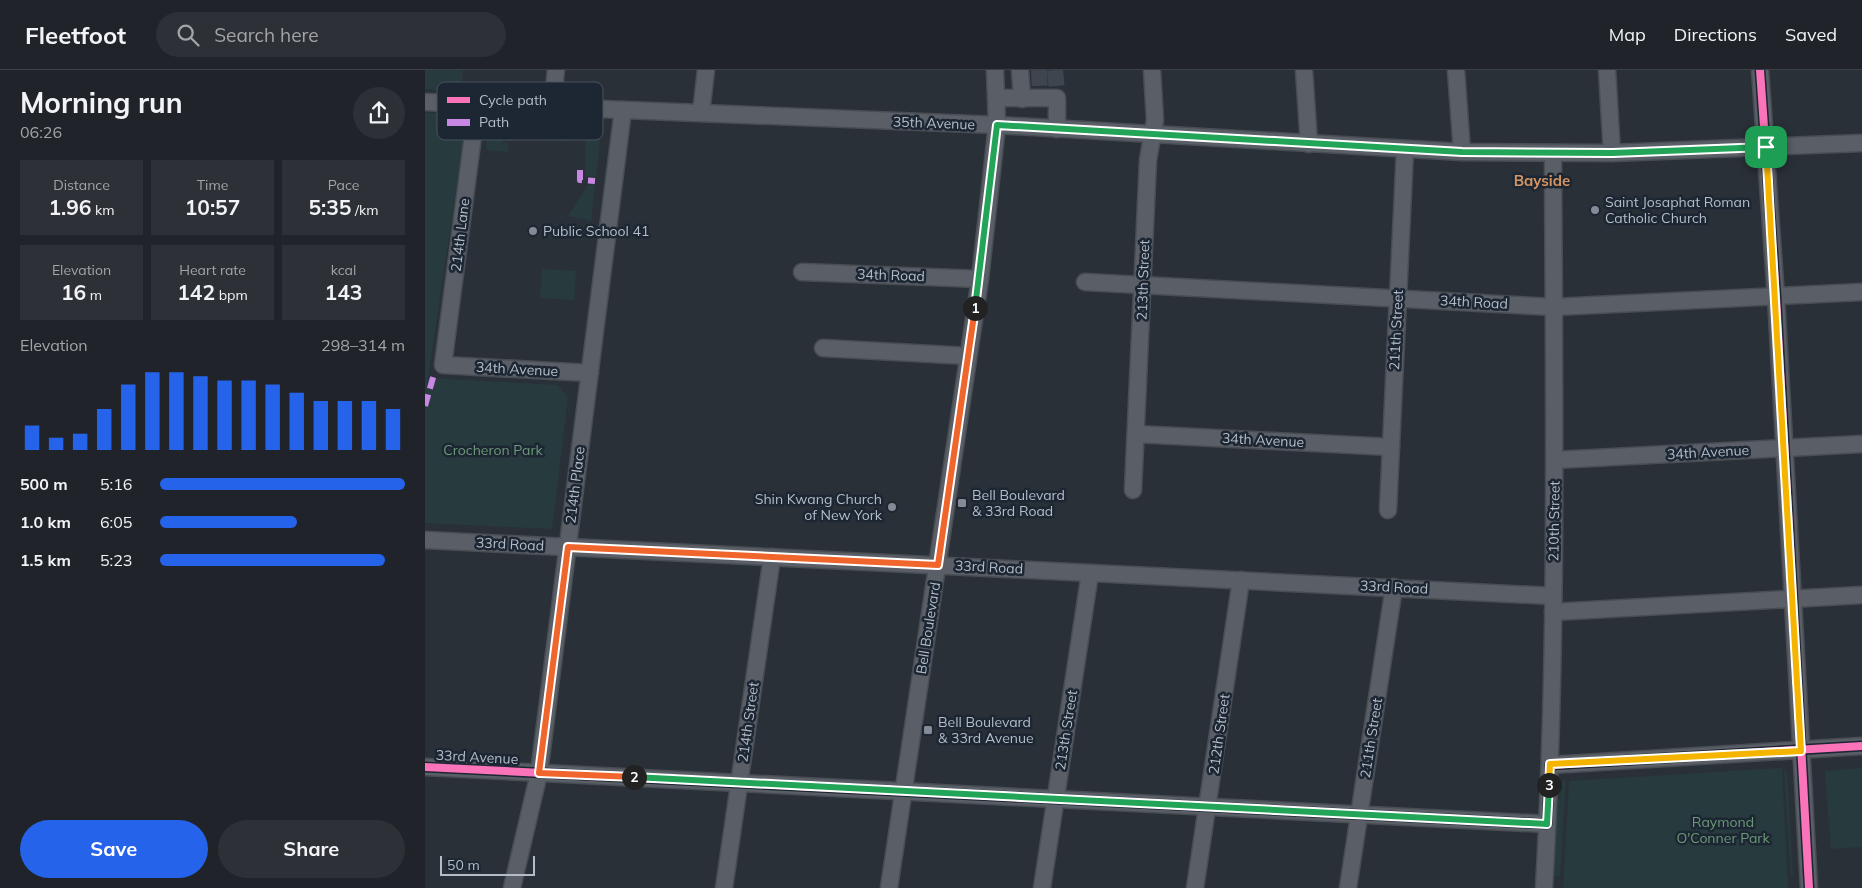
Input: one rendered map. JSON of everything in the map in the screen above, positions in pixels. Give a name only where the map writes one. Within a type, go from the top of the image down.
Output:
[{"type":"street","points":[[701,113],[705,70]]},
{"type":"street","name":"Bell Boulevard","points":[[889,888],[980,279],[997,125],[995,70]]},
{"type":"street","points":[[1020,70],[1022,99]]},
{"type":"street","name":"213th Street","points":[[1133,490],[1144,285],[1148,160],[1155,120],[1152,70]]},
{"type":"street","points":[[1304,70],[1309,144]]},
{"type":"street","points":[[1456,70],[1462,152]]},
{"type":"street","points":[[1607,70],[1613,153]]},
{"type":"street","points":[[1761,70],[1776,297],[1809,888]]},
{"type":"street","points":[[996,98],[1022,99],[1049,95],[1057,129]]},
{"type":"street","name":"35th Avenue","points":[[603,109],[997,125],[1462,152],[1613,153],[1862,143]]},
{"type":"street","name":"214th Place","points":[[513,888],[539,773],[623,110]]},
{"type":"street","name":"214th Lane","points":[[443,365],[472,140]]},
{"type":"street","name":"211th Street","points":[[1388,510],[1405,150]]},
{"type":"street","name":"210th Street","points":[[1544,888],[1550,764],[1555,460],[1553,153]]},
{"type":"street","name":"34th Road","points":[[801,272],[980,279]]},
{"type":"street","name":"34th Road","points":[[1085,282],[1398,297],[1554,307],[1862,292]]},
{"type":"street","points":[[823,348],[969,356]]},
{"type":"street","name":"34th Avenue","points":[[443,365],[590,373]]},
{"type":"street","name":"34th Avenue","points":[[1136,434],[1391,447]]},
{"type":"street","name":"34th Avenue","points":[[1555,460],[1862,444]]},
{"type":"street","name":"33rd Road","points":[[425,540],[1394,587],[1553,604],[1793,599],[1862,595]]},
{"type":"street","name":"214th Street","points":[[724,888],[772,557]]},
{"type":"street","name":"213th Street","points":[[1043,888],[1090,572]]},
{"type":"street","name":"212th Street","points":[[1195,888],[1241,580]]},
{"type":"street","name":"211th Street","points":[[1348,888],[1394,587]]},
{"type":"street","points":[[1550,764],[1862,746]]},
{"type":"street","name":"33rd Avenue","points":[[425,767],[1547,824]]},
{"type":"green space","points":[[425,70],[463,70],[461,82],[437,82],[437,90],[425,89]]},
{"type":"green space","name":"Crocheron Park","points":[[425,112],[437,113],[437,140],[463,140],[428,378],[557,385],[568,397],[552,529],[425,523]]},
{"type":"green space","points":[[487,140],[502,140],[502,143],[508,143],[508,152],[486,150]]},
{"type":"green space","points":[[600,140],[596,177],[585,176],[586,142],[583,141]]},
{"type":"green space","points":[[588,185],[595,185],[591,221],[568,216]]},
{"type":"green space","points":[[542,269],[576,271],[574,300],[540,298]]},
{"type":"green space","name":"Raymond O'Conner Park","points":[[1782,768],[1788,888],[1563,888],[1570,781]]},
{"type":"green space","points":[[1862,768],[1862,847],[1831,849],[1825,771]]},
{"type":"green space","points":[[1787,771],[1793,876],[1791,876],[1784,772]]},
{"type":"green space","points":[[1559,781],[1566,781],[1560,876],[1554,876],[1558,799],[1561,799],[1558,796]]},
{"type":"tunnel","points":[[1039,70],[1040,92]]},
{"type":"tunnel","points":[[1055,70],[1057,91]]},
{"type":"marked path","points":[[580,170],[580,180],[595,181]]},
{"type":"marked path","points":[[425,406],[434,374]]},
{"type":"cycle path","points":[[1760,70],[1776,297],[1809,888]]},
{"type":"cycle path","points":[[425,767],[1547,824],[1550,765],[1862,746]]},
{"type":"place","name":"Saint Josaphat Roman Catholic Church","points":[[1595,210]]},
{"type":"place","name":"Public School 41","points":[[533,231]]},
{"type":"place","name":"Bell Boulevard & 33rd Road","points":[[962,503]]},
{"type":"place","name":"Shin Kwang Church of New York","points":[[892,507]]},
{"type":"place","name":"Bell Boulevard & 33rd Avenue","points":[[928,730]]},
{"type":"district","name":"Bayside","points":[[1542,181]]},
{"type":"route","points":[[997,125],[1462,152],[1613,153],[1766,147],[1801,751],[1550,764],[1547,824],[539,773],[568,547],[938,565],[980,279],[997,125]]}]
